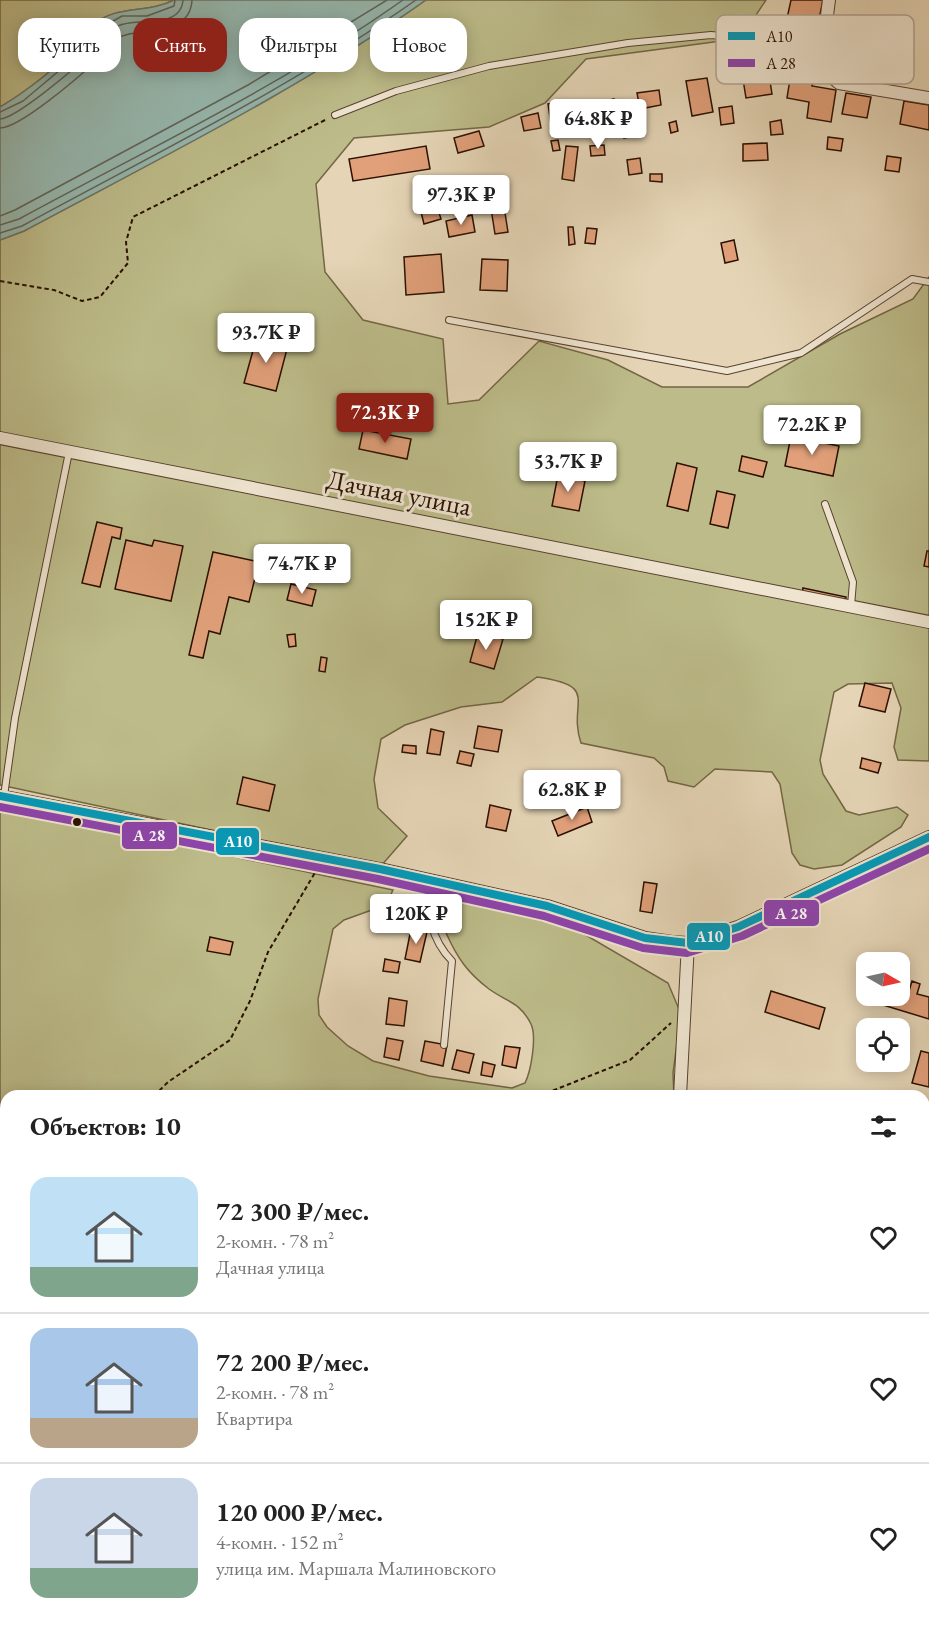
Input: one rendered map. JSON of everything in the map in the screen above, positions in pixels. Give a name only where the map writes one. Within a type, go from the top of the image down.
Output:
[{"type":"street","points":[[827,15],[829,0]]},
{"type":"street","points":[[845,84],[929,98]]},
{"type":"street","name":"Дачная улица","points":[[0,438],[929,622]]},
{"type":"street","points":[[2,796],[425,879],[547,906],[645,938],[688,943],[738,927],[929,837]]},
{"type":"street","points":[[680,1090],[688,943]]},
{"type":"lane","points":[[335,115],[396,91],[489,66],[628,43],[716,36]]},
{"type":"lane","points":[[448,320],[727,371],[801,353],[912,279],[929,282]]},
{"type":"lane","points":[[2,796],[15,718],[69,452]]},
{"type":"lane","points":[[825,504],[853,582],[850,607]]},
{"type":"lane","points":[[425,879],[430,922],[439,948],[452,961],[444,1045]]},
{"type":"path","points":[[0,281],[54,290],[82,301],[100,297],[128,262],[126,242],[133,217],[335,115]]},
{"type":"path","points":[[160,1090],[168,1082],[230,1040],[250,1001],[268,952],[324,859]]},
{"type":"path","points":[[556,1090],[630,1060],[681,1014],[684,1014]]},
{"type":"shaded area","points":[[0,0],[174,0],[104,18],[18,18],[18,72],[48,72],[0,107]]},
{"type":"shaded area","points":[[426,0],[766,0],[756,15],[716,15],[716,42],[586,59],[545,103],[489,127],[354,138],[316,184],[325,272],[363,320],[443,339],[448,404],[479,400],[539,341],[608,360],[662,387],[748,387],[840,334],[913,299],[929,277],[929,761],[898,760],[894,747],[901,708],[892,683],[848,684],[834,692],[820,760],[823,774],[846,811],[859,815],[897,807],[908,815],[901,827],[842,865],[814,869],[800,865],[792,853],[780,784],[772,772],[715,769],[694,787],[668,781],[664,767],[654,758],[581,743],[576,691],[569,685],[537,677],[502,702],[461,707],[405,725],[381,739],[374,779],[378,808],[407,836],[381,866],[0,785],[0,240],[24,231],[229,122],[314,72],[358,72],[358,45],[370,37],[370,72],[467,72],[467,18],[399,18]]},
{"type":"shaded area","points":[[0,808],[393,890],[386,905],[344,920],[333,929],[318,999],[319,1015],[327,1027],[348,1046],[373,1061],[429,1076],[512,1088],[525,1083],[532,1054],[531,1024],[518,1007],[482,983],[469,971],[455,951],[443,924],[444,911],[454,899],[560,920],[668,983],[681,1014],[673,1073],[674,1090],[0,1090]]},
{"type":"water","points":[[174,0],[426,0],[399,18],[370,18],[370,37],[358,45],[358,18],[239,18],[239,72],[314,72],[229,122],[24,231],[0,240],[0,107],[48,72],[121,72],[121,18],[104,18],[121,12]]},
{"type":"building","points":[[791,0],[823,0],[820,15],[788,15]]},
{"type":"building","points":[[707,78],[713,112],[692,116],[686,81]]},
{"type":"building","points":[[744,84],[770,84],[772,94],[746,98]]},
{"type":"building","points":[[789,84],[812,84],[812,86],[836,90],[831,122],[807,118],[809,102],[787,98]]},
{"type":"building","points":[[659,90],[661,105],[640,109],[637,93]]},
{"type":"building","points":[[846,93],[871,97],[867,118],[842,114]]},
{"type":"building","points":[[614,99],[619,126],[602,130],[597,103]]},
{"type":"building","points":[[569,101],[572,120],[551,124],[548,104]]},
{"type":"building","points":[[904,101],[929,105],[929,130],[900,124]]},
{"type":"building","points":[[732,106],[734,123],[721,125],[719,108]]},
{"type":"building","points":[[538,113],[541,128],[524,131],[521,117]]},
{"type":"building","points":[[636,118],[639,135],[624,138],[621,120]]},
{"type":"building","points":[[781,120],[783,134],[771,135],[770,122]]},
{"type":"building","points":[[676,121],[678,131],[671,133],[669,123]]},
{"type":"building","points":[[479,131],[484,146],[458,153],[454,138]]},
{"type":"building","points":[[828,137],[843,139],[841,151],[827,149]]},
{"type":"building","points":[[558,140],[560,150],[553,151],[551,141]]},
{"type":"building","points":[[767,143],[768,160],[743,161],[743,144]]},
{"type":"building","points":[[604,145],[605,155],[591,156],[590,146]]},
{"type":"building","points":[[426,146],[430,169],[353,181],[349,159]]},
{"type":"building","points":[[566,146],[578,147],[574,181],[562,179]]},
{"type":"building","points":[[887,156],[901,158],[899,172],[885,170]]},
{"type":"building","points":[[640,158],[642,173],[629,175],[627,160]]},
{"type":"building","points":[[650,174],[662,174],[662,182],[650,181]]},
{"type":"building","points":[[502,194],[508,232],[495,234],[489,196]]},
{"type":"building","points":[[436,203],[441,219],[424,224],[420,208]]},
{"type":"building","points":[[472,215],[475,232],[449,237],[446,221]]},
{"type":"building","points":[[568,227],[573,227],[575,244],[569,245]]},
{"type":"building","points":[[587,228],[597,229],[595,244],[585,243]]},
{"type":"building","points":[[734,240],[738,260],[725,263],[721,243]]},
{"type":"building","points":[[441,254],[444,292],[406,295],[404,257]]},
{"type":"building","points":[[482,259],[508,260],[507,291],[480,290]]},
{"type":"building","points":[[257,336],[288,345],[276,391],[244,383]]},
{"type":"building","points":[[363,430],[411,439],[407,459],[359,449]]},
{"type":"building","points":[[791,436],[839,446],[833,476],[785,466]]},
{"type":"building","points":[[742,456],[767,462],[763,477],[739,471]]},
{"type":"building","points":[[677,463],[697,468],[688,511],[667,506]]},
{"type":"building","points":[[558,475],[585,481],[579,511],[552,506]]},
{"type":"building","points":[[717,491],[735,495],[728,528],[710,524]]},
{"type":"building","points":[[97,522],[122,528],[120,539],[112,537],[100,587],[82,583]]},
{"type":"building","points":[[126,540],[152,546],[154,540],[183,546],[171,601],[115,589]]},
{"type":"building","points":[[927,551],[929,551],[929,567],[924,566]]},
{"type":"building","points":[[213,552],[259,562],[249,602],[229,597],[220,634],[209,631],[203,658],[189,655]]},
{"type":"building","points":[[291,584],[316,590],[312,606],[287,600]]},
{"type":"building","points":[[803,588],[846,597],[843,609],[801,601]]},
{"type":"building","points":[[478,633],[503,639],[494,669],[470,662]]},
{"type":"building","points":[[295,634],[296,646],[289,647],[287,635]]},
{"type":"building","points":[[321,657],[327,658],[325,672],[319,671]]},
{"type":"building","points":[[865,683],[891,689],[885,712],[859,706]]},
{"type":"building","points":[[478,726],[502,730],[498,752],[474,748]]},
{"type":"building","points":[[431,729],[444,732],[440,755],[427,753]]},
{"type":"building","points":[[403,745],[416,746],[416,754],[402,752]]},
{"type":"building","points":[[460,751],[474,754],[471,766],[457,763]]},
{"type":"building","points":[[862,758],[881,763],[878,773],[860,768]]},
{"type":"building","points":[[243,777],[275,785],[269,811],[237,804]]},
{"type":"building","points":[[588,783],[601,788],[597,798],[585,793]]},
{"type":"building","points":[[490,805],[511,810],[506,831],[486,827]]},
{"type":"building","points":[[587,807],[592,822],[558,836],[552,821]]},
{"type":"building","points":[[644,882],[657,884],[652,913],[640,911]]},
{"type":"building","points":[[411,929],[427,932],[420,962],[405,959]]},
{"type":"building","points":[[210,937],[233,942],[230,955],[207,951]]},
{"type":"building","points":[[385,959],[400,962],[398,973],[383,971]]},
{"type":"building","points":[[912,981],[920,984],[917,994],[929,997],[929,1019],[886,1006],[910,1006]]},
{"type":"building","points":[[771,991],[825,1008],[819,1029],[765,1012]]},
{"type":"building","points":[[389,998],[407,1001],[404,1026],[386,1024]]},
{"type":"building","points":[[387,1038],[403,1041],[399,1060],[384,1057]]},
{"type":"building","points":[[425,1041],[447,1045],[443,1066],[421,1061]]},
{"type":"building","points":[[505,1046],[520,1048],[516,1068],[502,1065]]},
{"type":"building","points":[[457,1050],[474,1054],[469,1073],[452,1069]]},
{"type":"building","points":[[921,1051],[929,1053],[929,1087],[912,1083]]},
{"type":"building","points":[[483,1062],[495,1065],[492,1077],[481,1075]]},
{"type":"transit line","name":"А10","points":[[0,796],[380,869],[547,906],[645,938],[688,943],[738,927],[929,837]]},
{"type":"transit line","points":[[0,807],[378,879],[544,916],[643,948],[687,953],[742,936],[929,849]]}]
